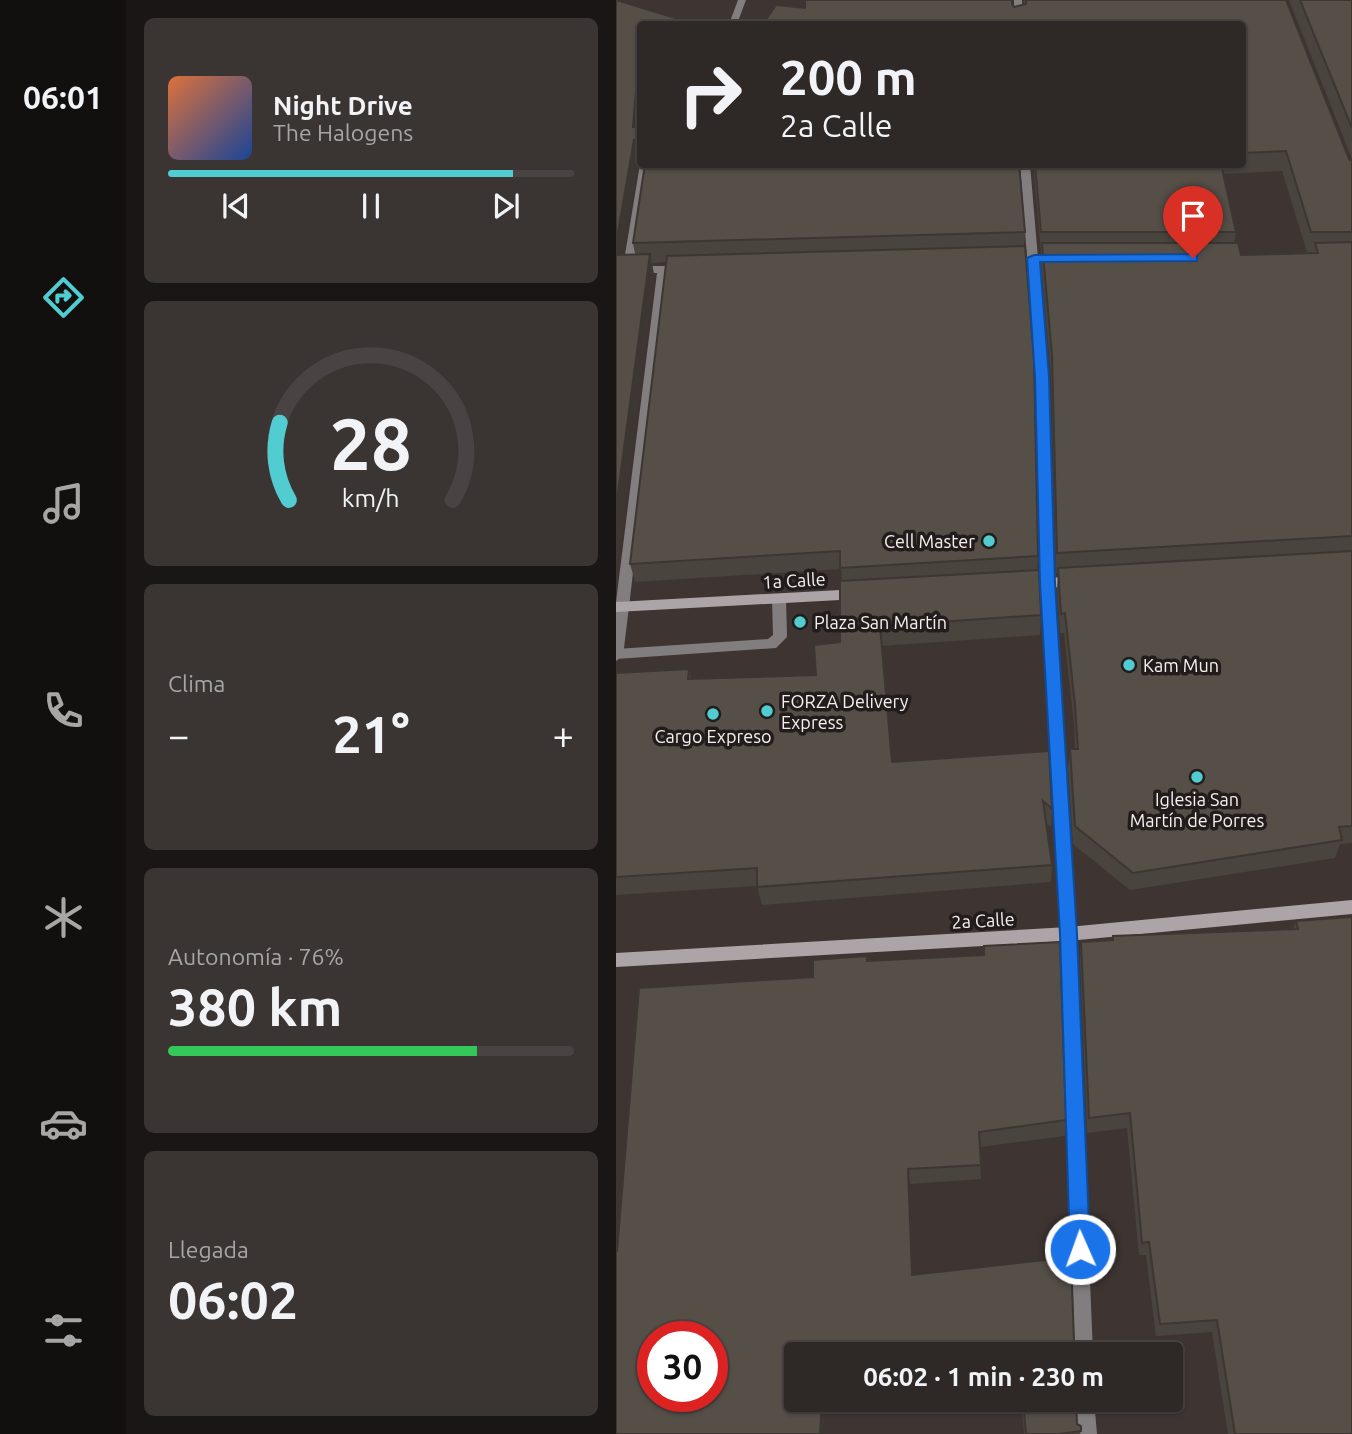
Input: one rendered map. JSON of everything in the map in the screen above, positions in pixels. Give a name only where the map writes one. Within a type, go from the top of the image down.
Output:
[{"type":"main road","points":[[1007,585],[1089,580]]},
{"type":"main road","name":"1a Calle","points":[[619,607],[873,593]]},
{"type":"main road","name":"2a Calle","points":[[616,960],[1068,934],[1352,907]]},
{"type":"street","points":[[734,21],[742,0]]},
{"type":"street","points":[[1018,0],[1019,21]]},
{"type":"street","points":[[644,168],[622,270],[704,268]]},
{"type":"street","points":[[1025,168],[1042,377],[1047,583],[1068,934],[1084,1342]]},
{"type":"street","points":[[663,269],[619,607],[616,655],[771,644],[780,637],[779,598]]},
{"type":"street","points":[[1086,1412],[1087,1434]]},
{"type":"building","points":[[616,0],[685,21],[637,21],[637,80],[633,127],[637,127],[637,140],[634,140],[616,243]]},
{"type":"building","points":[[805,0],[1012,0],[1014,7],[1026,4],[1026,0],[1286,0],[1352,161],[1352,232],[1311,232],[1286,151],[1246,153],[1246,21],[765,21],[776,5],[805,8]]},
{"type":"building","points":[[1300,0],[1352,0],[1352,128]]},
{"type":"building","points":[[644,168],[1019,168],[1025,232],[633,243]]},
{"type":"building","points":[[1035,168],[1222,168],[1236,232],[1041,232]]},
{"type":"building","points":[[1352,242],[1352,536],[1057,553],[1052,356],[1042,243],[1238,243],[1241,255],[1318,253],[1315,243]]},
{"type":"building","points":[[1025,246],[1034,359],[1038,556],[840,568],[840,551],[630,564],[667,256]]},
{"type":"building","points":[[650,254],[616,508],[616,255]]},
{"type":"building","points":[[1352,551],[1352,826],[1339,827],[1342,840],[1133,873],[1075,826],[1070,749],[1078,749],[1058,568]]},
{"type":"building","points":[[1039,570],[1041,615],[880,626],[892,762],[1049,751],[1052,809],[1043,801],[1052,865],[757,887],[757,868],[616,877],[616,673],[689,669],[688,679],[816,675],[814,645],[840,642],[840,581]]},
{"type":"building","points":[[1352,917],[1352,1434],[1235,1434],[1217,1320],[1160,1324],[1149,1242],[1142,1243],[1130,1113],[1089,1118],[1081,942],[1113,940],[1113,936],[1298,929],[1296,921]]},
{"type":"building","points":[[1060,942],[1066,1120],[979,1132],[981,1165],[908,1169],[912,1275],[1071,1257],[1074,1342],[784,1342],[784,1412],[821,1412],[820,1434],[616,1434],[616,1251],[639,988],[813,977],[813,960],[867,956],[867,961],[984,955],[984,946]]},
{"type":"building","points":[[1024,1412],[1076,1412],[1077,1424],[1081,1426],[1081,1431],[1026,1434]]},
{"type":"place","name":"Cell Master","points":[[989,541]]},
{"type":"place","name":"Plaza San Martín","points":[[800,622]]},
{"type":"place","name":"Kam Mun","points":[[1129,665]]},
{"type":"place","name":"FORZA Delivery Express","points":[[767,711]]},
{"type":"place","name":"Cargo Expreso","points":[[713,714]]},
{"type":"place","name":"Iglesia San Martín de Porres","points":[[1197,777]]},
{"type":"route","points":[[1080,1249],[1068,934],[1047,583],[1042,377],[1034,258],[1193,258]]}]
